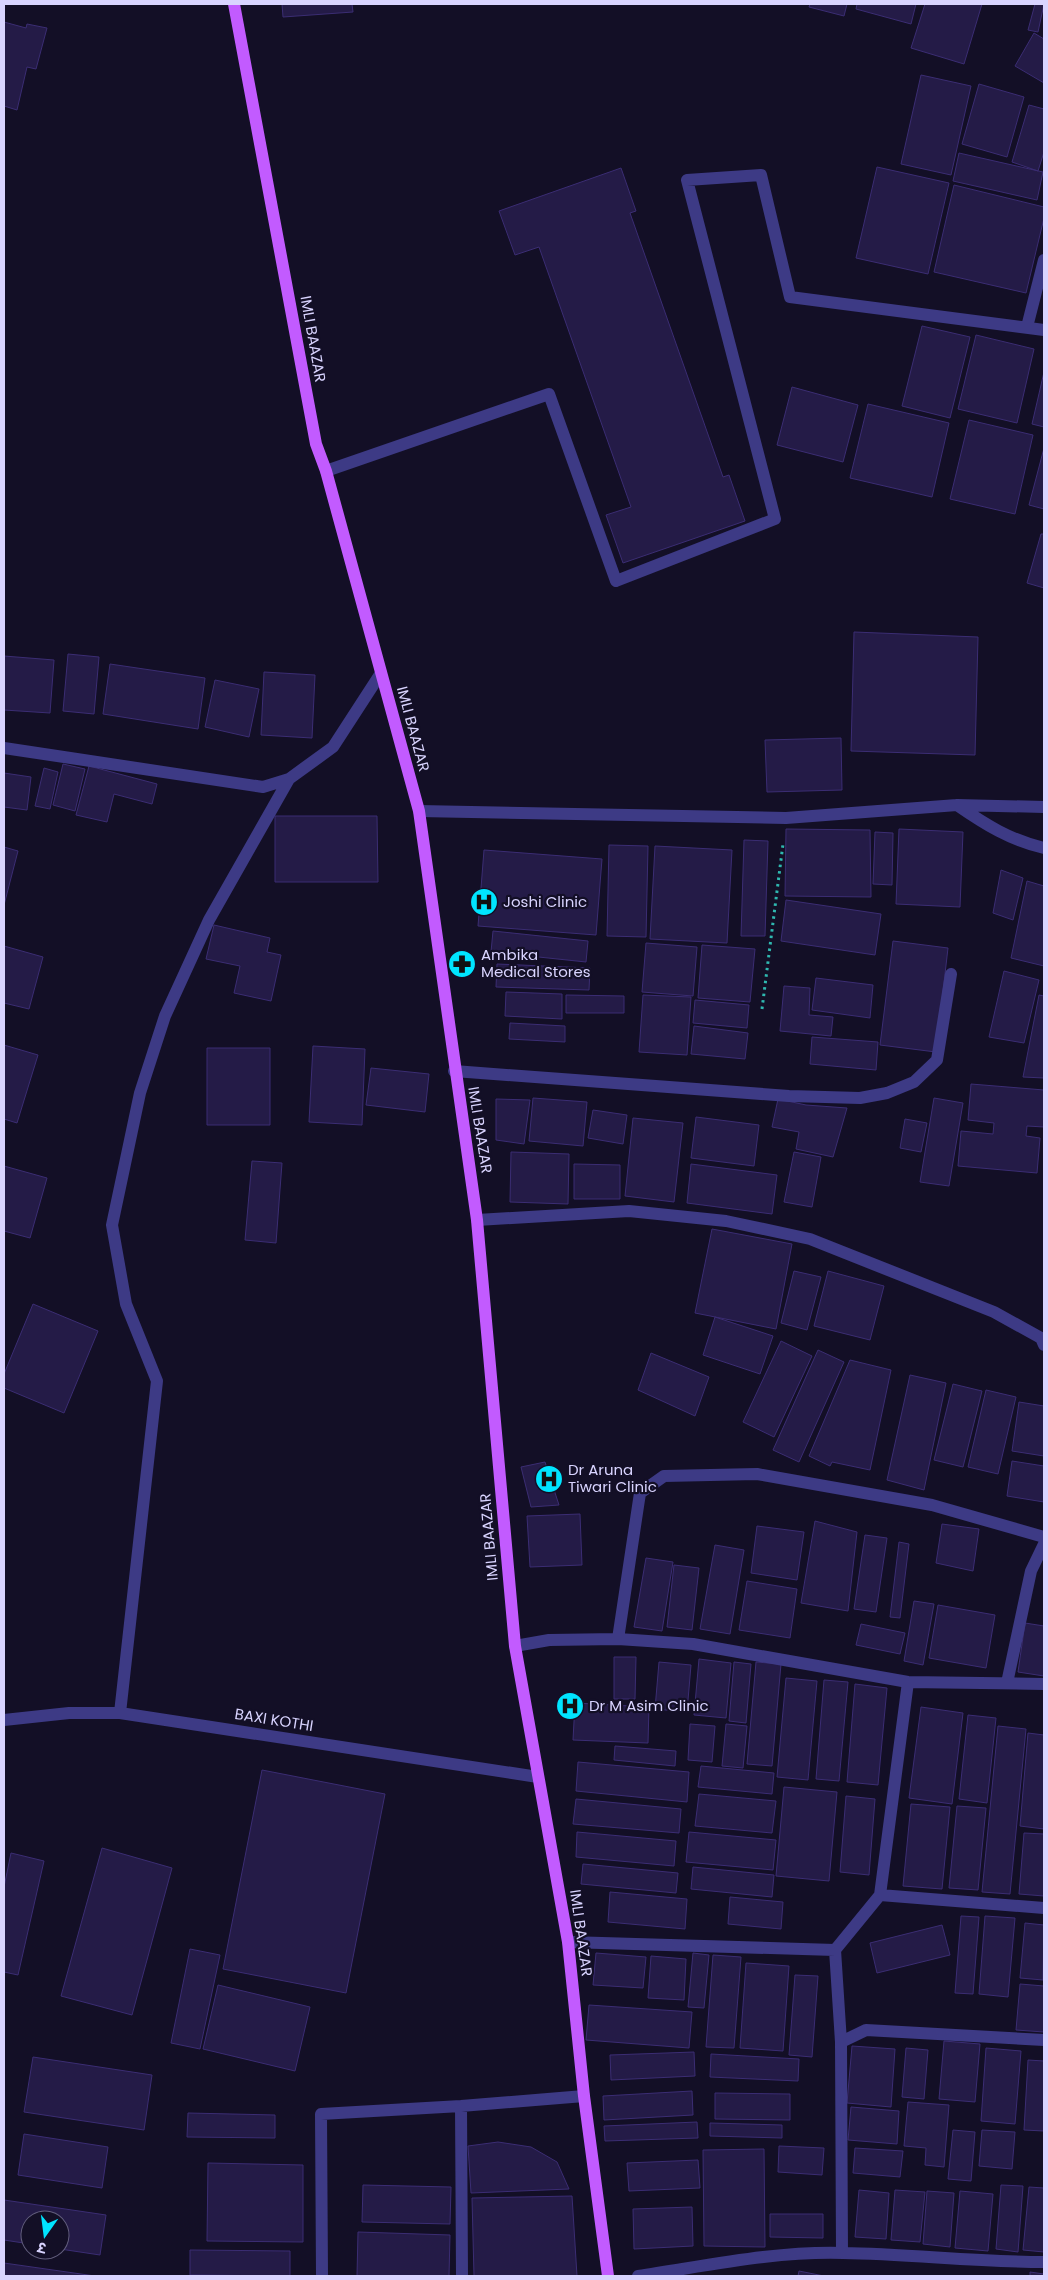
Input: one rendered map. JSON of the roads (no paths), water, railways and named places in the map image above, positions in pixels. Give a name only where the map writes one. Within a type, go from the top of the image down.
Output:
[{"type":"main road","name":"IMLI BAAZAR","points":[[234,4],[316,444],[326,471],[419,811],[438,933],[454,1071],[477,1220],[515,1646],[568,1942],[584,2096],[608,2276]]},
{"type":"street","points":[[326,471],[549,394],[616,581],[775,519],[687,180],[761,175],[790,297],[1027,326],[1044,330]]},
{"type":"street","points":[[1027,326],[1044,260]]},
{"type":"street","points":[[4,748],[263,787],[290,779],[332,748],[381,673]]},
{"type":"street","points":[[120,1713],[157,1381],[126,1304],[112,1225],[140,1093],[165,1016],[209,920],[290,779]]},
{"type":"street","points":[[957,805],[990,828],[1025,844],[1044,848]]},
{"type":"street","points":[[419,811],[786,818],[957,805],[1044,807]]},
{"type":"street","points":[[454,1071],[789,1096],[860,1098],[887,1093],[914,1082],[937,1060],[951,974]]},
{"type":"street","points":[[477,1220],[629,1211],[726,1221],[810,1239],[994,1312],[1040,1338],[1044,1345]]},
{"type":"street","points":[[618,1639],[640,1493],[664,1476],[757,1474],[932,1505],[1044,1537]]},
{"type":"street","points":[[1007,1683],[1031,1571],[1044,1544]]},
{"type":"street","points":[[515,1646],[549,1640],[618,1639],[693,1644],[908,1682],[1044,1684]]},
{"type":"street","points":[[842,2253],[841,2042],[835,1950],[880,1895],[908,1682]]},
{"type":"street","name":"BAXI KOTHI","points":[[4,1720],[69,1713],[120,1713],[538,1777]]},
{"type":"street","points":[[880,1895],[1044,1908]]},
{"type":"street","points":[[568,1942],[835,1950]]},
{"type":"street","points":[[841,2042],[866,2030],[1044,2040]]},
{"type":"street","points":[[322,2276],[321,2114],[461,2106],[584,2096]]},
{"type":"street","points":[[461,2106],[462,2276]]},
{"type":"street","points":[[638,2276],[772,2256],[842,2253],[990,2262],[1044,2262]]},
{"type":"place","name":"Joshi Clinic","points":[[484,902]]},
{"type":"place","name":"Ambika Medical Stores","points":[[462,964]]},
{"type":"place","name":"Dr Aruna Tiwari Clinic","points":[[549,1479]]},
{"type":"place","name":"Dr M Asim Clinic","points":[[570,1706]]}]
